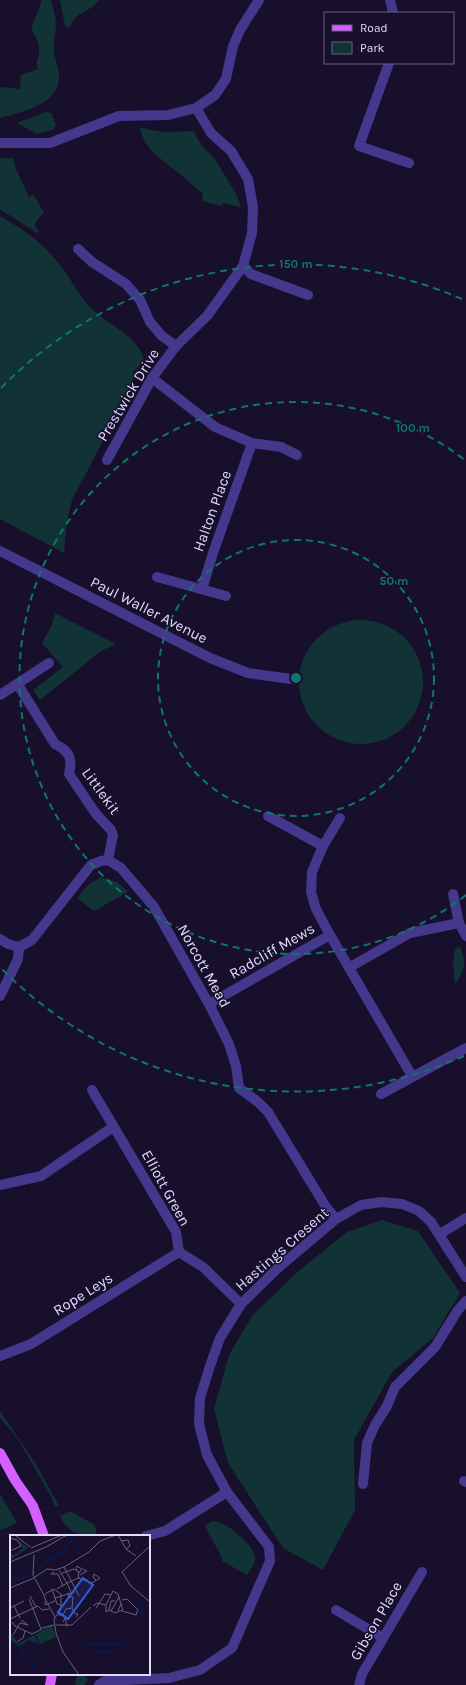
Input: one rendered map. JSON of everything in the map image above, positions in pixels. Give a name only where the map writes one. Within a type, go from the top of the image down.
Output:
[{"type":"main road","points":[[0,1453],[15,1480],[33,1506],[44,1535]]},
{"type":"main road","points":[[50,1685],[52,1675]]},
{"type":"street","points":[[0,142],[50,143],[119,116],[168,115],[196,108],[215,95],[226,79],[233,46],[240,30],[259,0]]},
{"type":"street","points":[[390,0],[394,12]]},
{"type":"street","points":[[388,64],[359,146],[409,163]]},
{"type":"street","name":"Prestwick Drive","points":[[107,460],[152,378],[176,346],[207,316],[243,266],[252,233],[253,207],[248,179],[231,151],[211,132],[196,108]]},
{"type":"street","name":"Prestwick Drive","points":[[78,249],[92,262],[126,284],[140,300],[150,322],[162,336],[176,346]]},
{"type":"street","points":[[243,266],[251,274],[308,295]]},
{"type":"street","points":[[152,378],[215,427],[252,443],[281,447],[297,455]]},
{"type":"street","name":"Halton Place","points":[[202,589],[213,553],[252,443]]},
{"type":"street","name":"Paul Waller Avenue","points":[[0,551],[210,658],[248,673],[290,679]]},
{"type":"street","points":[[157,577],[226,596]]},
{"type":"street","points":[[0,695],[18,685],[49,663]]},
{"type":"street","name":"Littlekit","points":[[18,685],[55,744],[64,749],[70,758],[71,767],[69,774],[96,814],[111,830],[113,835],[108,860]]},
{"type":"street","points":[[268,816],[323,846]]},
{"type":"street","name":"Radcliff Mews","points":[[340,818],[323,846],[312,872],[311,892],[316,909],[330,935],[350,967],[412,1076]]},
{"type":"street","points":[[0,939],[8,944],[19,947],[32,940],[92,865],[108,860]]},
{"type":"street","name":"Norcott Mead","points":[[108,860],[121,868],[154,907],[209,1004],[229,1044],[236,1066],[239,1088],[258,1102],[268,1112],[326,1207],[336,1219]]},
{"type":"street","points":[[454,894],[459,923],[466,936]]},
{"type":"street","points":[[350,967],[410,933],[459,923]]},
{"type":"street","name":"Radcliff Mews","points":[[209,1004],[330,935]]},
{"type":"street","points":[[0,996],[18,959],[19,947]]},
{"type":"street","points":[[381,1094],[466,1048]]},
{"type":"street","name":"Elliott Green","points":[[92,1090],[176,1232],[179,1252]]},
{"type":"street","points":[[0,1185],[41,1176],[113,1127]]},
{"type":"street","name":"Hastings Cresent","points":[[99,1685],[105,1681],[169,1678],[200,1670],[232,1648],[270,1561],[268,1547],[227,1492],[207,1455],[199,1424],[200,1398],[220,1338],[241,1304],[278,1268],[336,1219],[361,1205],[381,1202],[402,1204],[419,1211],[431,1222],[440,1234],[466,1278]]},
{"type":"street","points":[[440,1234],[466,1218]]},
{"type":"street","points":[[179,1252],[203,1267],[241,1304]]},
{"type":"street","name":"Rope Leys","points":[[0,1356],[31,1344],[179,1252]]},
{"type":"street","points":[[363,1484],[367,1443],[375,1425],[387,1406],[395,1386],[424,1356],[435,1347],[458,1310],[466,1301]]},
{"type":"street","points":[[150,1535],[165,1531],[227,1492]]},
{"type":"street","name":"Gibson Place","points":[[359,1685],[362,1674],[422,1572]]},
{"type":"street","points":[[336,1610],[383,1638]]},
{"type":"green space","points":[[42,0],[51,0],[56,18],[54,53],[59,76],[57,89],[52,96],[44,102],[26,110],[0,118],[0,87],[20,89],[21,75],[38,69],[37,62],[39,48],[36,37],[31,29]]},
{"type":"green space","points":[[60,0],[99,0],[75,18],[70,27],[65,26]]},
{"type":"green space","points":[[45,112],[51,113],[56,125],[54,129],[37,134],[17,123]]},
{"type":"green space","points":[[140,127],[166,132],[194,132],[202,146],[215,159],[236,194],[241,207],[223,203],[222,206],[202,201],[203,193],[196,189],[158,157],[146,144]]},
{"type":"green space","points":[[0,158],[13,158],[16,169],[29,197],[34,195],[44,213],[36,221],[35,226],[39,232],[37,233],[0,209]]},
{"type":"green space","points":[[0,216],[29,235],[49,252],[93,310],[130,338],[141,352],[144,360],[133,373],[133,384],[72,500],[67,521],[64,553],[0,519]]},
{"type":"green space","points":[[55,613],[116,644],[101,651],[40,700],[33,690],[63,667],[42,643],[52,625]]},
{"type":"green space","points":[[361,620],[373,621],[385,625],[405,638],[418,658],[422,670],[422,694],[418,706],[405,726],[385,739],[373,743],[361,744],[349,743],[337,739],[317,726],[304,706],[300,694],[299,682],[300,670],[304,658],[317,638],[337,625],[349,621]]},
{"type":"green space","points":[[101,877],[117,882],[128,892],[94,911],[77,898],[88,885]]},
{"type":"green space","points":[[460,946],[464,966],[455,984],[453,966],[455,949]]},
{"type":"green space","points":[[382,1220],[418,1231],[460,1293],[433,1338],[392,1372],[354,1440],[355,1510],[323,1570],[283,1548],[228,1463],[214,1409],[229,1355],[252,1316],[295,1274],[347,1232]]},
{"type":"green space","points":[[0,1411],[36,1464],[59,1506],[55,1507],[52,1498],[18,1439],[0,1418]]},
{"type":"green space","points":[[0,1494],[17,1523],[1,1530],[0,1528]]},
{"type":"green space","points":[[70,1511],[95,1525],[97,1535],[85,1535],[70,1530],[60,1516]]},
{"type":"green space","points":[[212,1521],[225,1525],[233,1530],[252,1549],[255,1556],[255,1561],[247,1575],[222,1561],[222,1558],[205,1526]]},
{"type":"green space","points":[[77,1675],[85,1675],[88,1680],[85,1685],[75,1685]]}]
